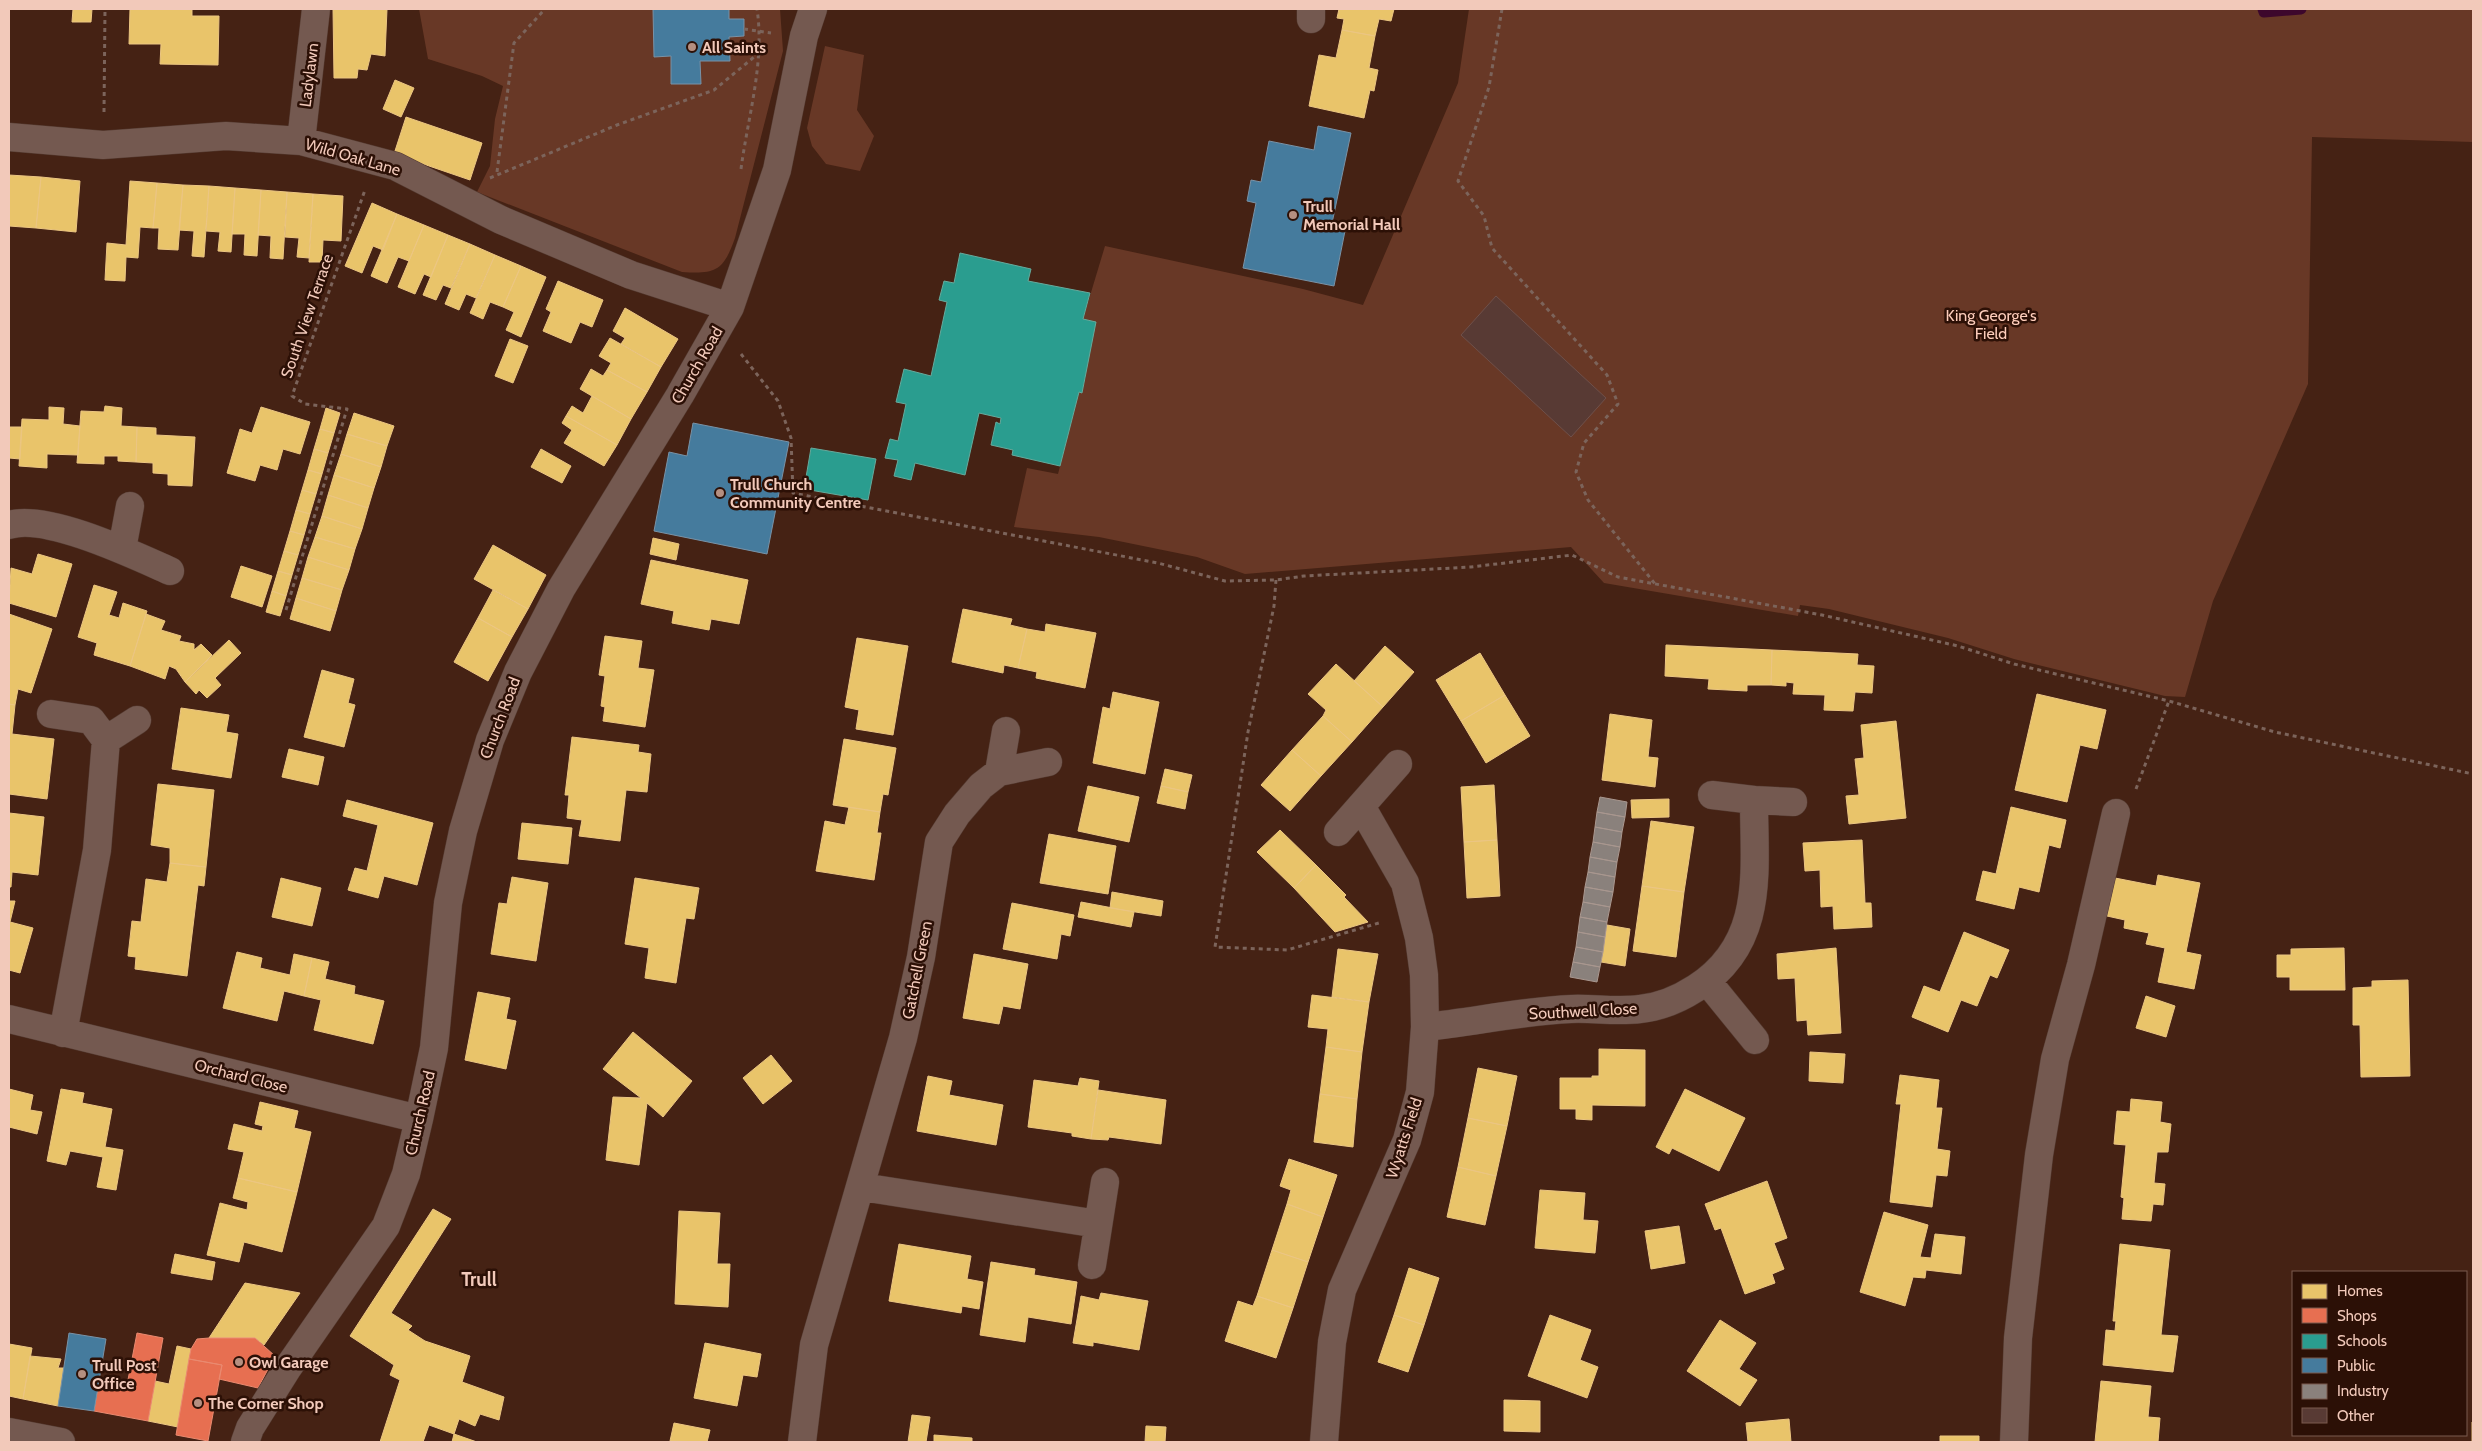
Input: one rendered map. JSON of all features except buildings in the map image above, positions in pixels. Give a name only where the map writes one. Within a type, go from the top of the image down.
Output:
[{"type":"street","name":"Ladylawn","points":[[301,141],[316,9]]},
{"type":"street","name":"Church Road","points":[[245,1442],[250,1428],[286,1369],[386,1226],[406,1174],[419,1119],[434,1048],[448,903],[463,831],[490,740],[518,672],[561,589],[680,395],[730,307],[777,170],[804,36],[813,9]]},
{"type":"street","name":"Wild Oak Lane","points":[[9,137],[103,145],[226,136],[301,141],[395,166],[501,220],[631,275],[730,307]]},
{"type":"street","points":[[122,550],[130,506]]},
{"type":"street","points":[[9,524],[41,524],[122,550],[170,571]]},
{"type":"street","points":[[50,714],[91,720],[106,740],[97,850],[63,1033]]},
{"type":"street","points":[[106,740],[137,720]]},
{"type":"street","points":[[999,772],[1006,732]]},
{"type":"street","name":"Gatchell Green","points":[[802,1442],[814,1345],[862,1187],[904,1038],[921,957],[940,842],[957,814],[981,786],[999,772],[1048,762]]},
{"type":"street","points":[[1338,832],[1398,764]]},
{"type":"street","points":[[1712,795],[1793,802]]},
{"type":"street","name":"Southwell Close","points":[[1425,1027],[1572,1009],[1639,1009],[1680,998],[1707,981],[1729,960],[1744,936],[1753,894],[1754,800]]},
{"type":"street","name":"Wyatts Field","points":[[1324,1442],[1332,1342],[1342,1290],[1407,1140],[1420,1092],[1425,1027],[1424,976],[1413,912],[1405,883],[1361,806]]},
{"type":"street","points":[[2014,1442],[2018,1338],[2040,1155],[2055,1059],[2081,965],[2116,813]]},
{"type":"street","points":[[1707,981],[1755,1040]]},
{"type":"street","name":"Orchard Close","points":[[9,1019],[419,1119]]},
{"type":"street","points":[[1092,1265],[1105,1182]]},
{"type":"street","points":[[862,1187],[1098,1224]]},
{"type":"street","points":[[9,1432],[61,1442]]},
{"type":"path","points":[[103,145],[105,9]]},
{"type":"path","points":[[497,173],[514,43],[545,9]]},
{"type":"path","points":[[741,170],[759,53],[760,33],[757,9]]},
{"type":"path","points":[[1502,9],[1489,87],[1458,181],[1484,216],[1492,248],[1608,375],[1618,404],[1584,443],[1576,472],[1588,500],[1656,585]]},
{"type":"path","points":[[472,205],[491,175],[714,90],[759,53]]},
{"type":"path","name":"South View Terrace","points":[[286,610],[347,409],[304,404],[292,396],[375,161]]},
{"type":"path","points":[[713,336],[742,355],[778,401],[791,438],[793,493],[1158,563],[1225,581],[1276,580],[1304,576],[1471,567],[1572,554],[1618,577],[1822,615],[1958,646],[2014,664],[2169,701],[2275,732],[2473,774]]},
{"type":"path","points":[[1276,580],[1274,606],[1234,812],[1215,947],[1287,950],[1413,912]]},
{"type":"path","points":[[2116,813],[2134,798],[2169,701]]},
{"type":"green space","points":[[419,9],[780,9],[783,51],[735,238],[722,264],[710,271],[682,272],[477,192],[490,166],[495,119],[503,86],[482,76],[428,59]]},
{"type":"green space","name":"King George's Field","points":[[1469,9],[2473,9],[2473,142],[2312,137],[2308,384],[2213,601],[2185,697],[2165,696],[2014,659],[1948,638],[1829,609],[1800,605],[1798,616],[1604,583],[1571,547],[1245,574],[1197,557],[1099,537],[1014,527],[1027,468],[1058,474],[1079,392],[1082,393],[1086,375],[1084,374],[1083,319],[1105,246],[1303,289],[1363,305],[1458,83]]},
{"type":"green space","points":[[825,46],[864,55],[857,110],[874,136],[860,171],[826,164],[812,146],[807,128]]},
{"type":"waterway","points":[[2263,9],[2264,12],[2301,9]]},
{"type":"place","name":"All Saints","points":[[692,47]]},
{"type":"place","name":"Trull Memorial Hall","points":[[1293,215]]},
{"type":"place","name":"Trull Church Community Centre","points":[[720,493]]},
{"type":"place","name":"Owl Garage","points":[[239,1362]]},
{"type":"place","name":"Trull Post Office","points":[[82,1374]]},
{"type":"place","name":"The Corner Shop","points":[[198,1403]]},
{"type":"district","name":"Trull","points":[[479,1279]]}]
